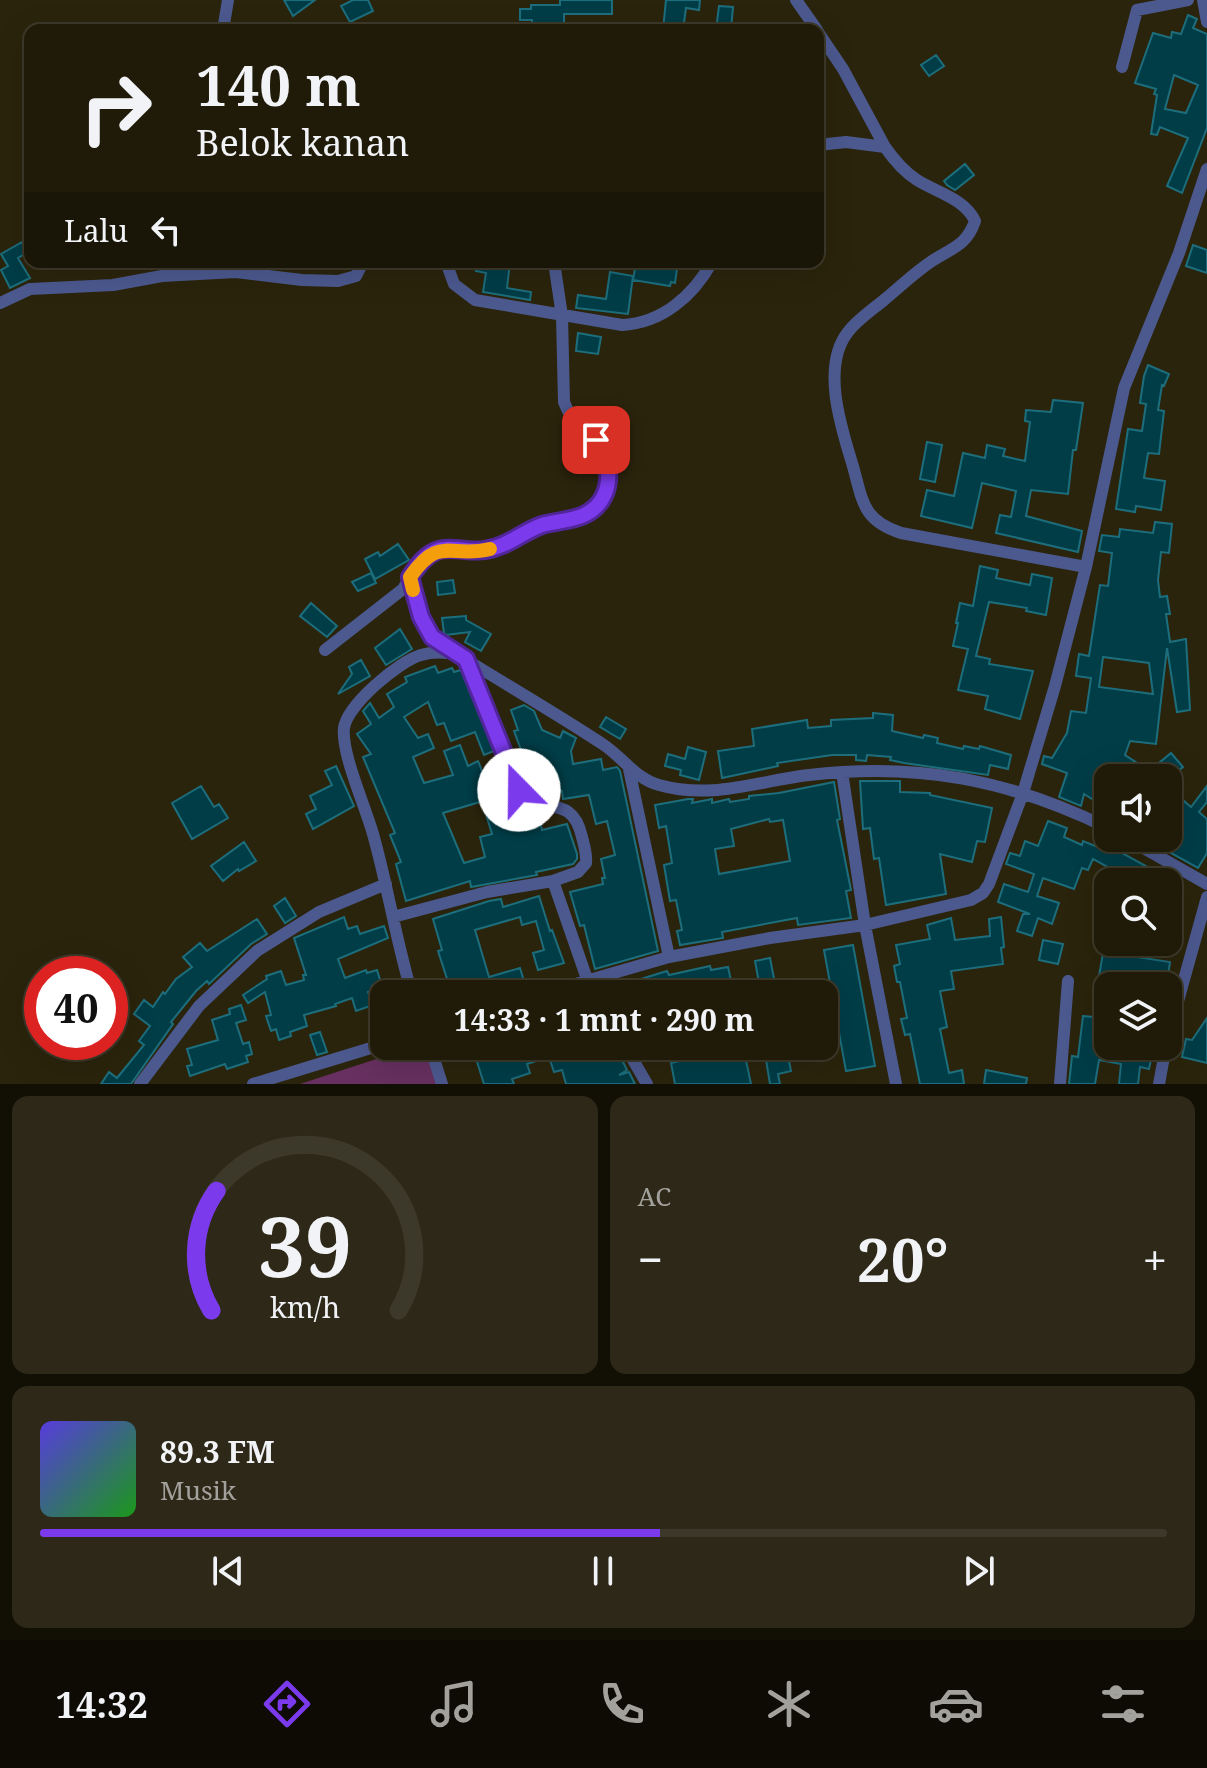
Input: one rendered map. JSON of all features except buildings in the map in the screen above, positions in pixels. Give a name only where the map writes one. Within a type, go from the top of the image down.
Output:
[{"type":"street","points":[[224,24],[228,0]]},
{"type":"street","points":[[796,0],[812,24]]},
{"type":"street","points":[[1122,67],[1137,10],[1188,0]]},
{"type":"street","points":[[1203,0],[1207,22]]},
{"type":"street","points":[[824,42],[899,166],[916,179],[965,205],[975,221],[968,238],[929,263],[846,334],[837,356],[836,388],[845,437],[864,503],[880,527],[1086,567]]},
{"type":"street","points":[[824,144],[846,142],[885,147]]},
{"type":"street","points":[[584,980],[669,957],[770,938],[865,925],[971,900],[983,893],[996,868],[1039,743],[1086,567],[1124,388],[1179,253],[1207,169]]},
{"type":"street","points":[[0,303],[30,289],[113,285],[190,268],[338,281],[356,276],[360,268]]},
{"type":"street","points":[[448,268],[454,284],[475,300],[622,325],[637,324],[668,310],[686,298],[708,268]]},
{"type":"street","points":[[325,650],[403,589],[424,559],[437,550],[484,551],[510,543],[541,526],[583,515],[601,502],[609,475],[607,455],[568,411],[564,402],[562,316],[555,268]]},
{"type":"street","points":[[410,577],[432,637],[601,742],[629,769],[657,785],[729,791],[842,772],[918,772],[950,775],[1023,793],[1094,822]]},
{"type":"street","points":[[409,980],[386,884],[344,738],[346,719],[375,686],[418,655],[433,652],[462,656]]},
{"type":"street","points":[[393,917],[487,892],[553,881],[578,872],[586,863],[578,821],[574,815],[564,808],[530,800],[519,790],[462,656]]},
{"type":"street","points":[[629,769],[669,957]]},
{"type":"street","points":[[842,772],[865,925],[896,1084]]},
{"type":"street","points":[[1151,852],[1207,884]]},
{"type":"street","points":[[553,881],[587,979]]},
{"type":"street","points":[[140,1084],[199,1006],[257,951],[319,912],[386,884]]},
{"type":"street","points":[[1182,987],[1207,897]]},
{"type":"street","points":[[1060,1084],[1068,981]]},
{"type":"street","points":[[253,1084],[370,1048]]},
{"type":"street","points":[[434,1060],[442,1084]]},
{"type":"street","points":[[633,1060],[647,1084]]},
{"type":"street","points":[[1159,1084],[1163,1060]]},
{"type":"shaded area","points":[[373,1060],[434,1060],[446,1084],[300,1084]]},
{"type":"slow traffic","points":[[413,590],[410,577],[424,559],[437,550],[490,549]]},
{"type":"route","points":[[519,790],[466,659],[432,637],[415,601],[410,577],[424,559],[437,550],[484,551],[510,543],[541,526],[583,515],[596,508],[601,502],[609,468],[607,455],[596,440]]}]
